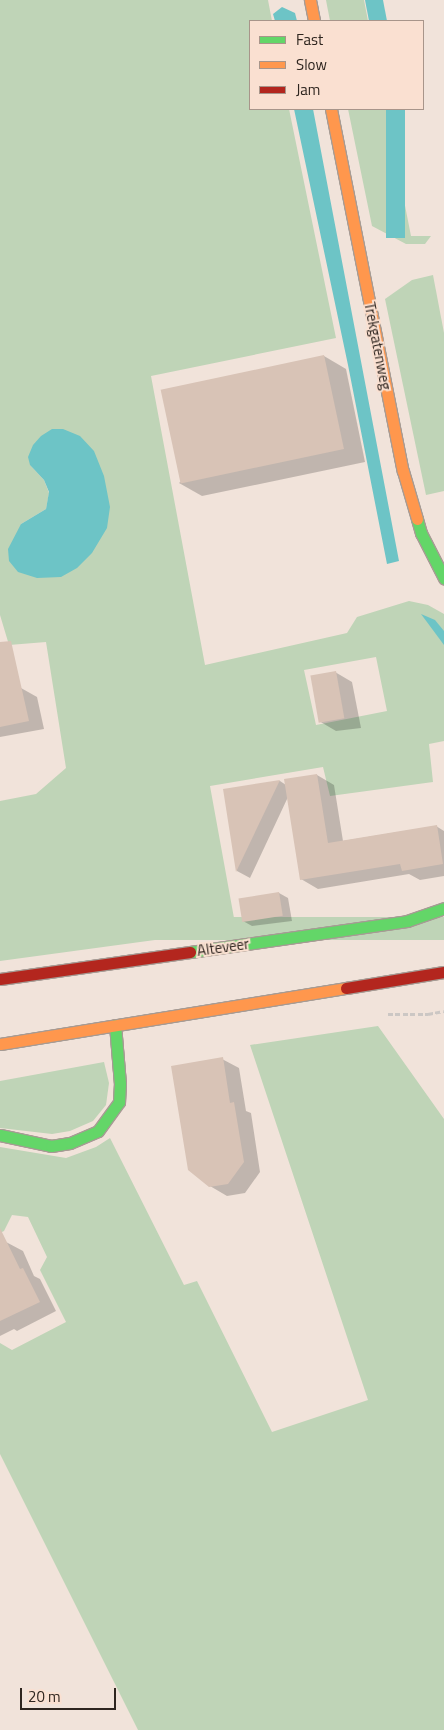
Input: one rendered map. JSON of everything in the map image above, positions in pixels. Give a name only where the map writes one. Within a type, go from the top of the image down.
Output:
[{"type":"street","points":[[310,0],[314,20]]},
{"type":"street","name":"Trekgatenweg","points":[[332,110],[403,471],[421,533],[444,578]]},
{"type":"street","name":"Alteveer","points":[[0,980],[407,921],[444,908]]},
{"type":"street","points":[[0,1044],[444,972]]},
{"type":"street","points":[[0,1136],[51,1146],[70,1144],[98,1131],[119,1102],[120,1084],[114,1026]]},
{"type":"green space","points":[[0,0],[268,0],[272,20],[249,20],[249,110],[289,110],[336,338],[151,376],[205,665],[347,633],[357,617],[409,601],[428,605],[444,614],[444,741],[429,744],[433,782],[330,796],[323,767],[210,786],[236,929],[0,961],[0,801],[36,794],[66,768],[46,642],[9,645],[0,615]],"holes":[[[30,465],[107,528],[21,524],[46,509],[49,493],[44,480]],[[376,657],[387,711],[316,725],[304,670]]]},
{"type":"green space","points":[[326,0],[364,0],[368,20],[330,20]]},
{"type":"green space","points":[[348,110],[386,110],[411,236],[431,236],[425,244],[406,244],[372,226]]},
{"type":"green space","points":[[433,275],[444,333],[444,491],[426,495],[385,299],[412,280]]},
{"type":"green space","points":[[0,917],[444,917],[444,940],[0,940]]},
{"type":"green space","points":[[378,1026],[444,1119],[444,1730],[138,1730],[0,1454],[0,1343],[12,1350],[66,1322],[40,1270],[47,1257],[28,1217],[12,1215],[4,1231],[0,1233],[0,1147],[66,1158],[96,1147],[110,1138],[184,1285],[197,1281],[272,1432],[368,1400],[250,1045]]},
{"type":"green space","points":[[104,1062],[109,1083],[106,1105],[93,1121],[70,1131],[52,1134],[0,1128],[0,1081]]},
{"type":"water","points":[[365,0],[383,0],[387,20],[369,20]]},
{"type":"water","points":[[282,7],[295,13],[297,20],[275,20],[273,14]]},
{"type":"water","points":[[294,110],[313,110],[399,561],[387,564],[348,365]]},
{"type":"water","points":[[386,110],[405,110],[405,238],[386,238]]},
{"type":"water","points":[[52,429],[63,429],[80,436],[94,451],[104,476],[110,507],[107,528],[92,553],[77,568],[61,577],[37,578],[18,572],[9,561],[8,549],[21,524],[46,509],[49,492],[44,480],[30,465],[28,457],[33,445],[41,436]]},
{"type":"water","points":[[421,614],[435,620],[444,631],[444,645]]},
{"type":"building","points":[[324,355],[344,449],[181,484],[161,390]]},
{"type":"building","points":[[11,641],[29,721],[0,727],[0,642]]},
{"type":"building","points":[[336,671],[344,718],[319,723],[310,676]]},
{"type":"building","points":[[317,774],[328,843],[437,825],[443,864],[402,871],[400,864],[300,880],[284,779]]},
{"type":"building","points":[[280,780],[236,872],[223,789]]},
{"type":"building","points":[[279,892],[283,916],[242,922],[239,898]]},
{"type":"building","points":[[223,1057],[230,1103],[234,1102],[244,1162],[228,1184],[209,1187],[188,1170],[171,1066]]},
{"type":"building","points":[[0,1228],[20,1269],[23,1268],[40,1302],[0,1321]]},
{"type":"traffic: fast","points":[[417,519],[421,533],[444,578]]},
{"type":"traffic: fast","points":[[190,952],[407,921],[444,908]]},
{"type":"traffic: fast","points":[[0,1135],[51,1146],[70,1143],[98,1131],[119,1102],[120,1084],[115,1025]]},
{"type":"traffic: slow","points":[[310,0],[314,20]]},
{"type":"traffic: slow","points":[[331,110],[403,471],[417,519]]},
{"type":"traffic: slow","points":[[0,1044],[346,988]]},
{"type":"traffic: jam","points":[[0,979],[190,952]]},
{"type":"traffic: jam","points":[[346,988],[444,972]]}]
